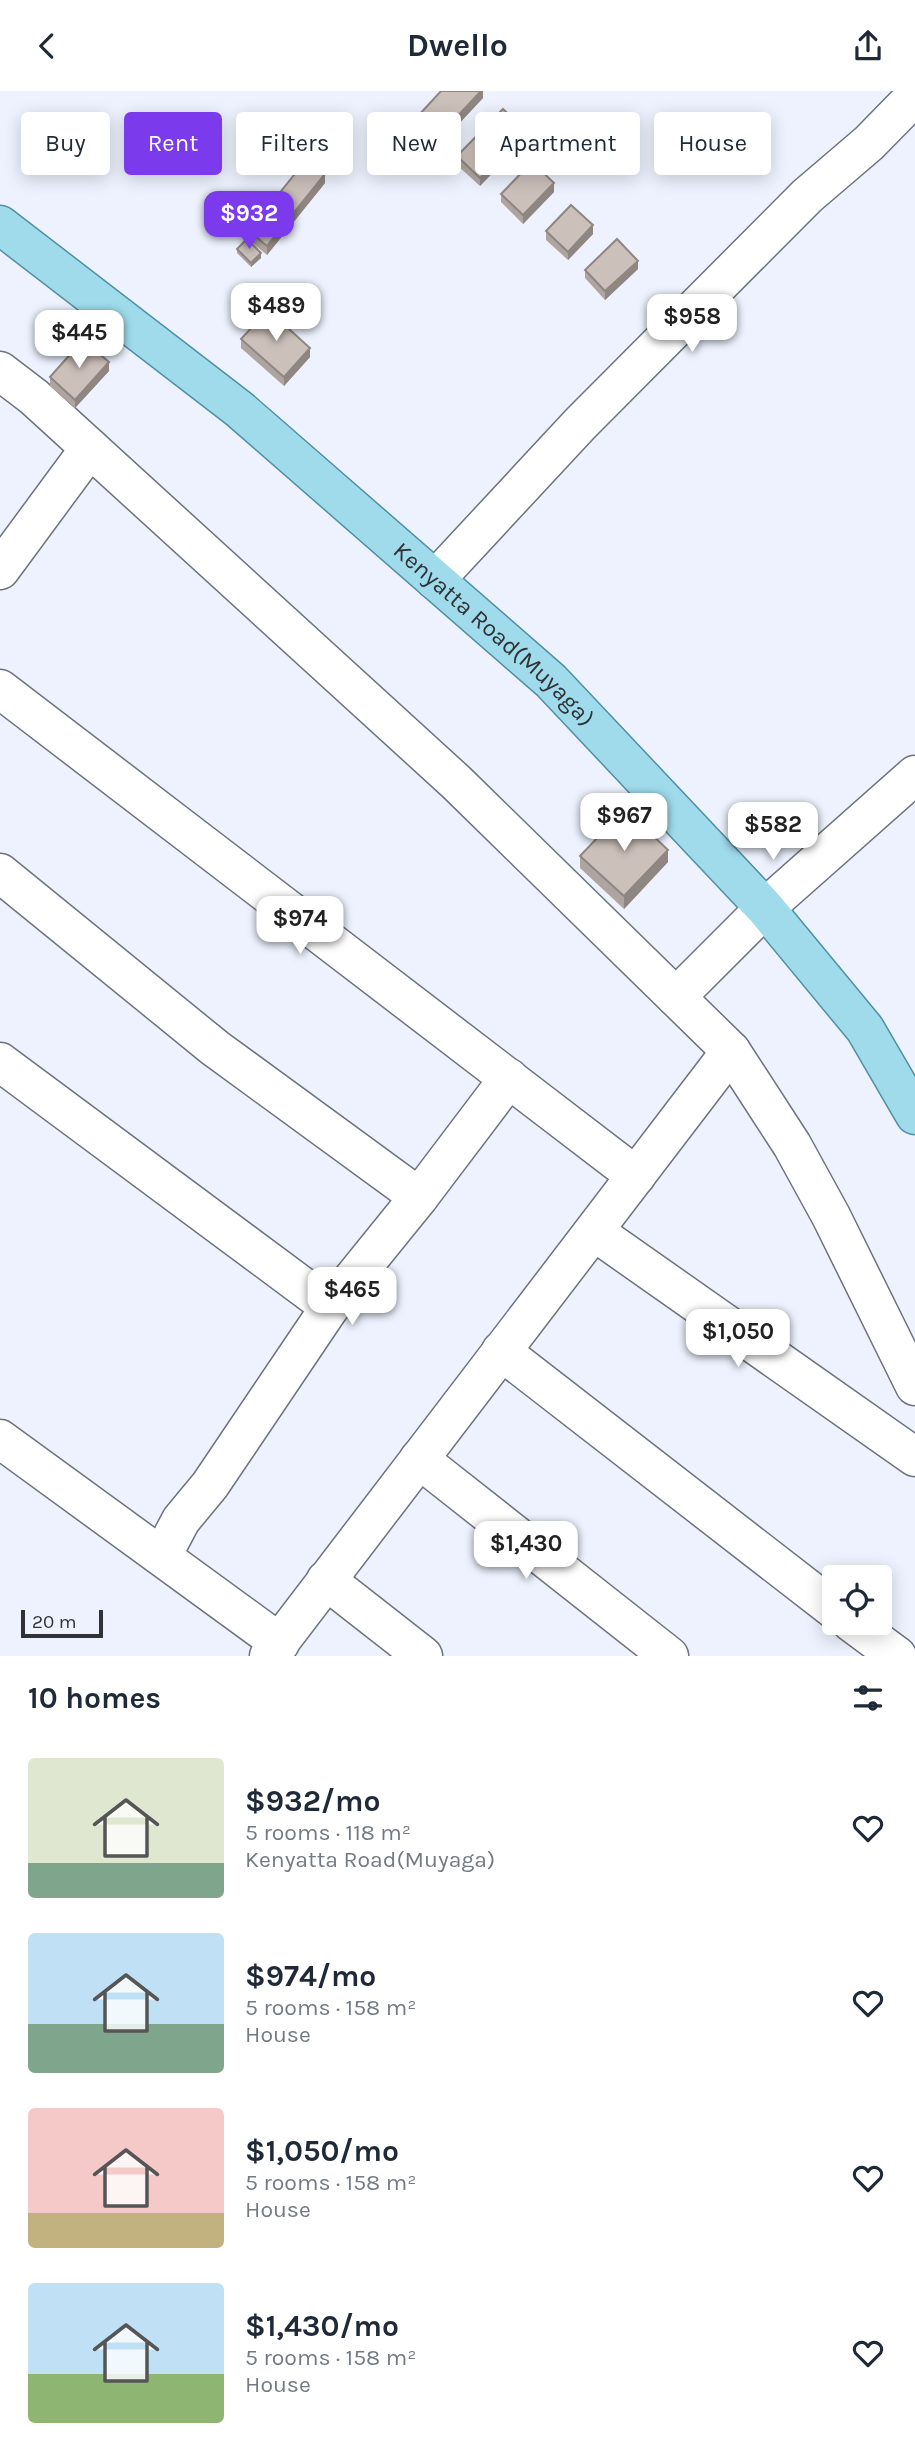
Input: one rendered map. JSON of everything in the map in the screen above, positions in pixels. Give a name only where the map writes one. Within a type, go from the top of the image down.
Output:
[{"type":"main road","name":"Kenyatta Road(Muyaga)","points":[[0,225],[239,409],[551,681],[765,908],[865,1029],[915,1115]]},
{"type":"street","points":[[435,580],[580,424],[807,196],[869,143],[915,96]]},
{"type":"street","points":[[0,371],[34,397],[456,782],[731,1051],[792,1145],[831,1216],[915,1386]]},
{"type":"street","points":[[0,571],[90,448]]},
{"type":"street","points":[[0,689],[636,1176]]},
{"type":"street","points":[[676,997],[765,908],[915,775]]},
{"type":"street","points":[[0,873],[215,1048],[419,1197]]},
{"type":"street","points":[[0,1439],[162,1556],[274,1649],[731,1051]]},
{"type":"street","points":[[0,1062],[330,1307]]},
{"type":"street","points":[[162,1556],[181,1520],[210,1485],[330,1307],[509,1079]]},
{"type":"street","points":[[594,1233],[915,1457]]},
{"type":"street","points":[[501,1351],[822,1600]]},
{"type":"street","points":[[419,1459],[669,1656]]},
{"type":"street","points":[[326,1580],[424,1656]]},
{"type":"street","points":[[869,1635],[897,1656]]},
{"type":"building","points":[[441,91],[481,91],[461,112],[422,112]]},
{"type":"building","points":[[475,138],[475,173],[461,160],[461,152]]},
{"type":"building","points":[[294,175],[324,175],[267,246],[249,231]]},
{"type":"building","points":[[519,175],[546,175],[554,183],[523,215],[501,194]]},
{"type":"building","points":[[571,205],[593,225],[568,252],[546,231]]},
{"type":"building","points":[[247,239],[261,253],[251,263],[237,249]]},
{"type":"building","points":[[617,239],[638,261],[605,291],[585,270]]},
{"type":"building","points":[[268,310],[310,348],[284,377],[241,339]]},
{"type":"building","points":[[83,340],[109,362],[75,400],[50,377]]},
{"type":"building","points":[[625,809],[668,850],[624,896],[580,856]]}]
